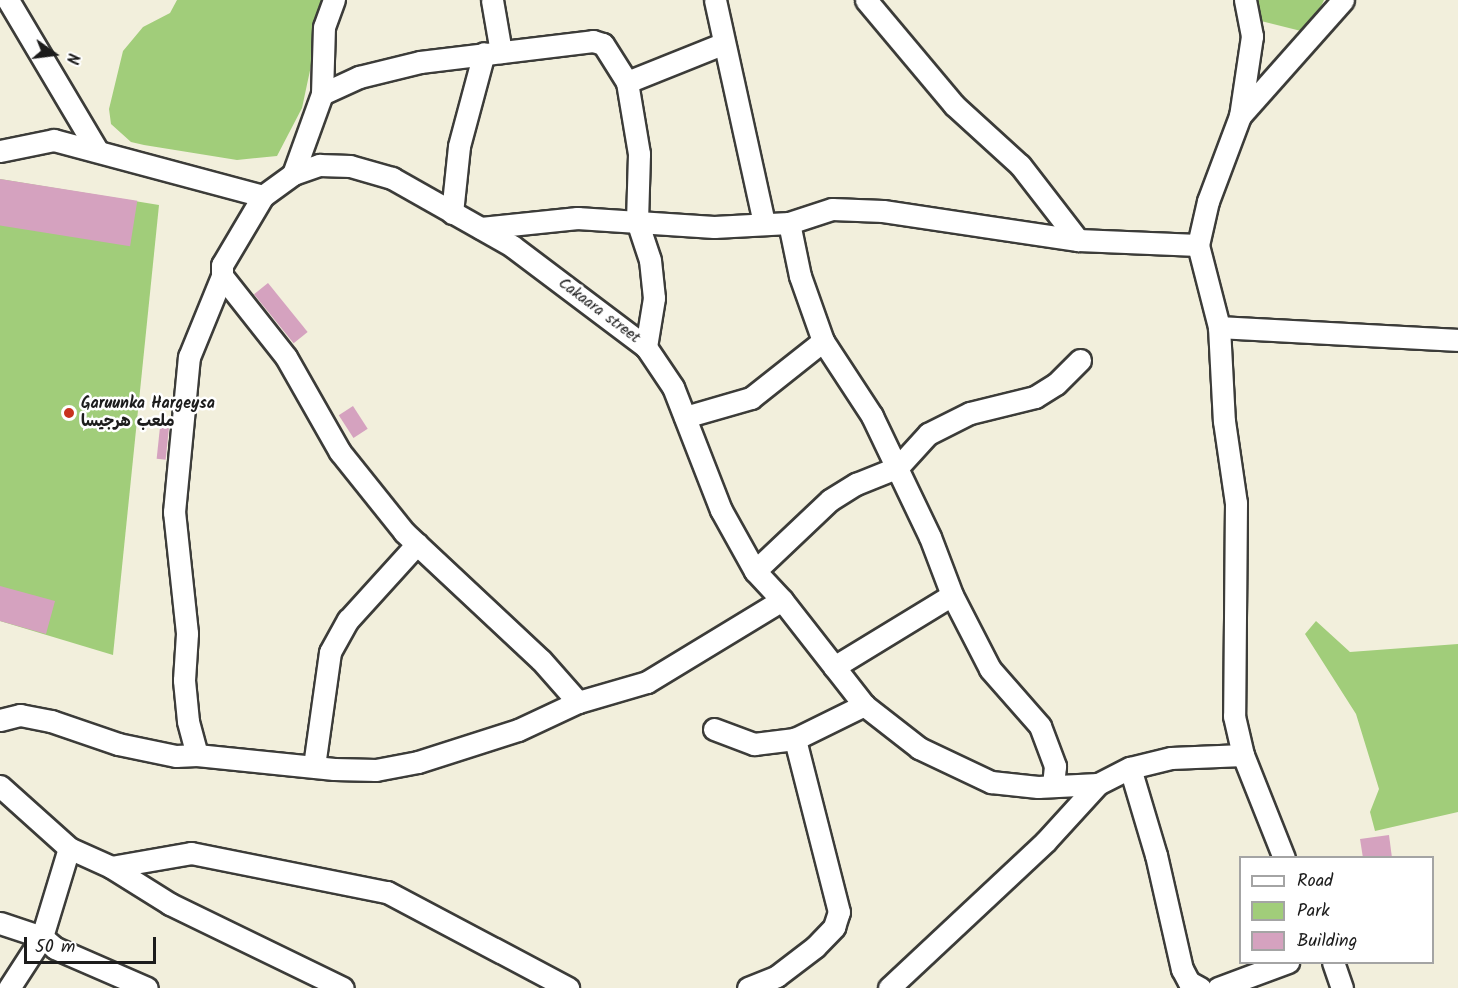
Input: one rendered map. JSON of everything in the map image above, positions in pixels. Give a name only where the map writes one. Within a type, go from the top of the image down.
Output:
[{"type":"street","points":[[8,0],[97,150]]},
{"type":"street","points":[[294,174],[322,94],[324,27],[334,0]]},
{"type":"street","points":[[452,213],[459,146],[493,52],[492,0]]},
{"type":"street","points":[[715,0],[722,44],[764,222]]},
{"type":"street","points":[[866,0],[954,105],[1020,165],[1078,240]]},
{"type":"street","points":[[1245,0],[1252,36],[1240,116],[1208,201],[1198,245],[1219,327],[1224,421],[1236,503],[1234,716],[1243,755],[1283,856]]},
{"type":"street","points":[[1240,116],[1343,0]]},
{"type":"street","points":[[322,94],[369,75],[493,52],[592,41],[603,44],[627,82],[639,154],[637,221],[650,260],[654,298],[646,347]]},
{"type":"street","points":[[627,82],[722,44]]},
{"type":"street","points":[[0,151],[54,140],[262,196],[222,266],[222,276],[189,357],[174,512],[187,633],[184,680],[188,722],[197,755]]},
{"type":"street","name":"Cakaara street","points":[[262,196],[294,174],[319,165],[350,166],[392,178],[512,246],[646,347],[673,387],[721,510],[755,571],[782,600],[864,705],[919,748],[991,782],[1053,785],[1098,784]]},
{"type":"street","points":[[481,228],[577,218],[714,227],[764,222],[789,223],[832,209],[883,211],[1078,240],[1198,245]]},
{"type":"street","points":[[789,223],[800,276],[823,341],[872,416],[898,467],[952,595],[990,669],[1040,726],[1056,766],[1053,785]]},
{"type":"street","points":[[222,276],[286,357],[340,452],[417,544],[541,660],[578,702]]},
{"type":"street","points":[[1219,327],[1458,340]]},
{"type":"street","points":[[685,417],[751,398],[823,341]]},
{"type":"street","points":[[755,571],[830,501],[856,484],[898,467],[928,434],[970,413],[1035,397],[1056,384],[1080,360]]},
{"type":"street","points":[[314,766],[330,652],[348,620],[417,544]]},
{"type":"street","points":[[834,667],[952,595]]},
{"type":"street","points":[[0,720],[20,715],[51,721],[118,744],[176,756],[197,755],[376,770],[418,762],[518,730],[578,702],[647,682],[782,600]]},
{"type":"street","points":[[714,729],[754,744],[795,739],[864,705]]},
{"type":"street","points":[[748,988],[777,976],[815,947],[834,927],[839,912],[795,739]]},
{"type":"street","points":[[889,988],[1045,842],[1098,784],[1130,768],[1171,758],[1243,755]]},
{"type":"street","points":[[1130,768],[1156,855],[1188,986]]},
{"type":"street","points":[[0,786],[69,848],[111,867],[170,904],[343,988]]},
{"type":"street","points":[[9,988],[42,937],[69,848]]},
{"type":"street","points":[[111,867],[191,853],[387,892],[568,988]]},
{"type":"street","points":[[0,923],[42,937],[55,948],[147,988]]},
{"type":"street","points":[[1218,988],[1285,964]]},
{"type":"street","points":[[1333,964],[1342,988]]},
{"type":"green space","points":[[177,0],[325,0],[302,108],[277,156],[237,160],[144,145],[131,142],[111,124],[109,109],[123,51],[143,27],[170,13]]},
{"type":"green space","points":[[1252,0],[1324,0],[1312,25],[1301,31],[1261,21]]},
{"type":"green space","name":"Garuunka Hargeysa ملعب هرجيسا","points":[[0,179],[159,205],[113,655],[0,621]]},
{"type":"green space","points":[[1316,621],[1350,652],[1458,644],[1458,812],[1375,831],[1370,812],[1379,789],[1356,714],[1305,634]]},
{"type":"building","points":[[0,179],[137,201],[130,246],[0,226]]},
{"type":"building","points":[[268,283],[308,332],[294,343],[254,294]]},
{"type":"building","points":[[353,406],[368,429],[353,438],[339,415]]},
{"type":"building","points":[[160,427],[169,428],[166,460],[157,459]]},
{"type":"building","points":[[0,586],[55,601],[46,634],[0,621]]},
{"type":"building","points":[[1389,835],[1392,856],[1363,856],[1360,839]]},
{"type":"place","name":"Garuunka Hargeysa ملعب هرجيسا","points":[[69,413]]}]
